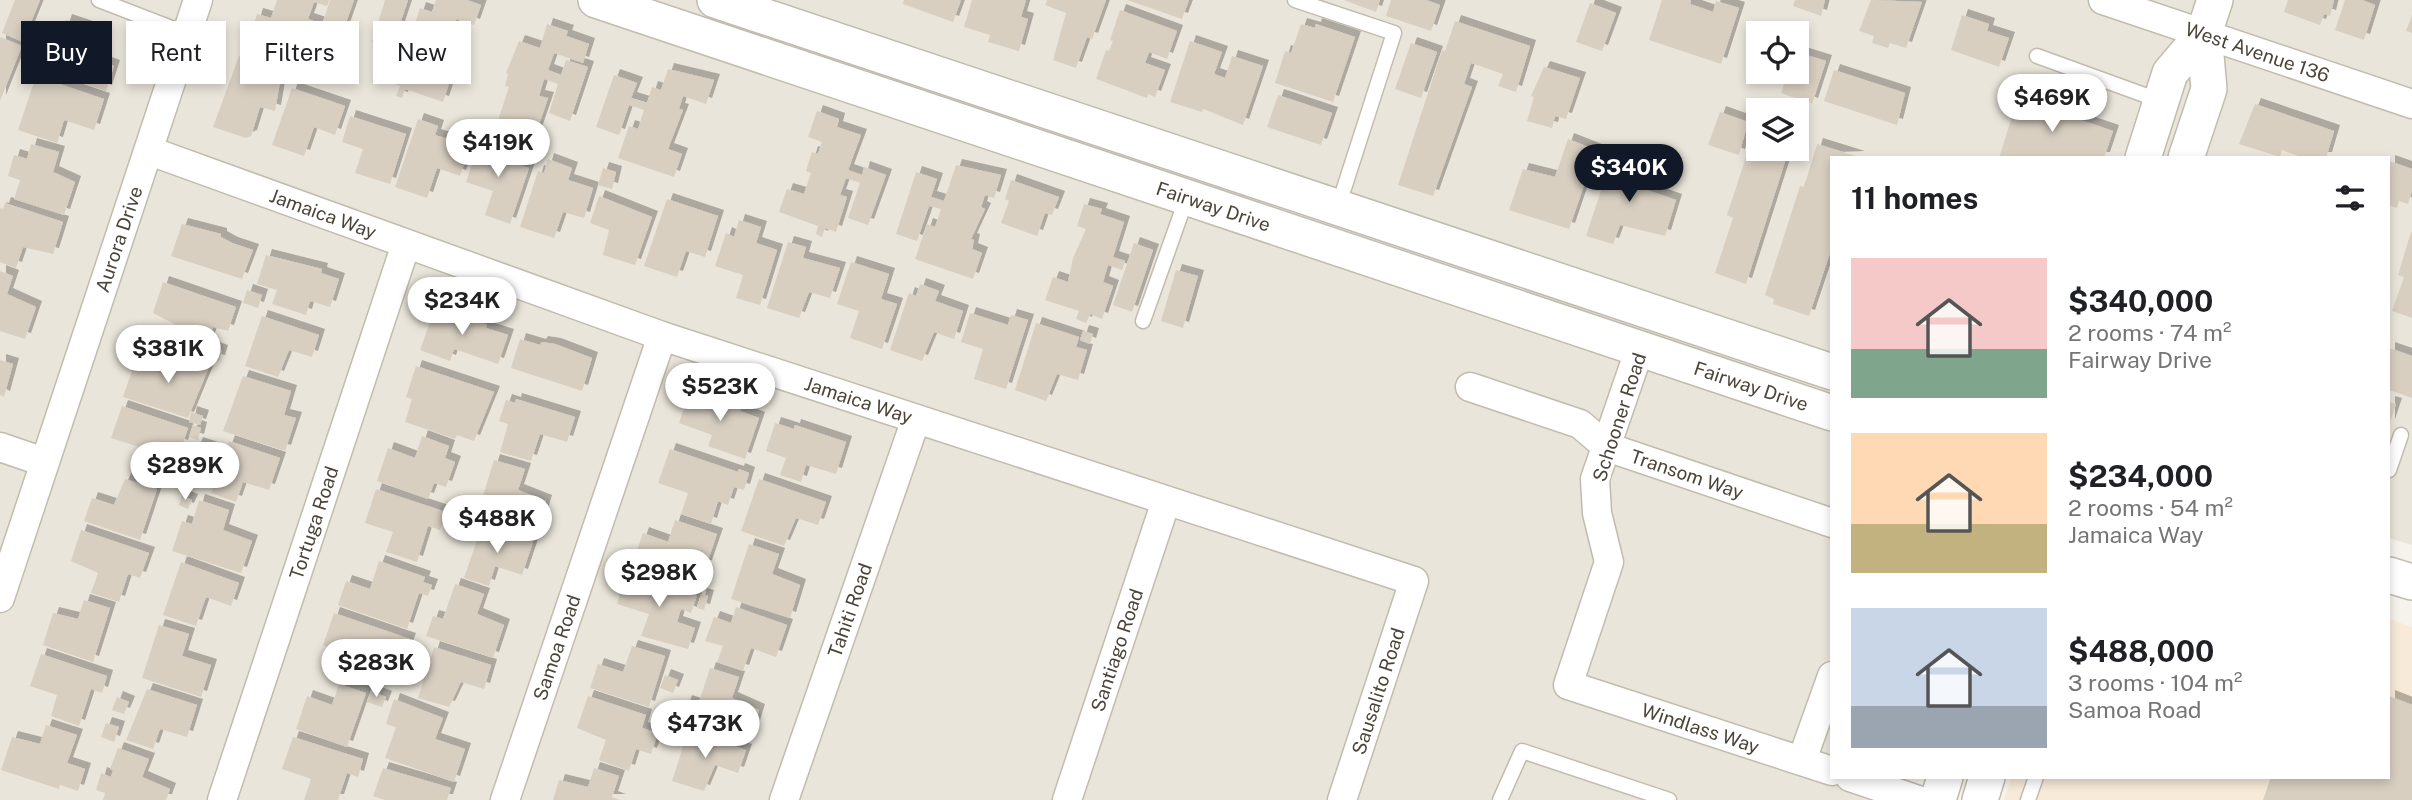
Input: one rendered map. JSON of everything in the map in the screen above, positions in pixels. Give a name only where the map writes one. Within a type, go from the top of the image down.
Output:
[{"type":"street","name":"Aurora Drive","points":[[191,21],[198,0]]},
{"type":"street","name":"Fairway Drive","points":[[596,0],[1830,412]]},
{"type":"street","name":"Fairway Drive","points":[[715,0],[759,7],[845,43],[1830,371]]},
{"type":"street","name":"West Avenue 136","points":[[2103,0],[2412,104]]},
{"type":"street","points":[[2144,156],[2170,73],[2204,33],[2215,0]]},
{"type":"street","points":[[2187,156],[2209,89],[2204,33]]},
{"type":"street","points":[[832,79],[845,43]]},
{"type":"street","name":"Aurora Drive","points":[[0,597],[171,84]]},
{"type":"street","name":"Jamaica Way","points":[[150,151],[662,336],[1414,581]]},
{"type":"street","name":"Tortuga Road","points":[[222,800],[406,244]]},
{"type":"street","name":"Schooner Road","points":[[1568,685],[1609,562],[1597,513],[1595,478],[1653,311]]},
{"type":"street","name":"Samoa Road","points":[[505,800],[662,336]]},
{"type":"street","name":"Transom Way","points":[[1470,387],[1580,424],[1607,447],[1830,522]]},
{"type":"street","name":"Tahiti Road","points":[[785,800],[916,419]]},
{"type":"street","points":[[0,447],[44,462]]},
{"type":"street","name":"Santiago Road","points":[[1067,800],[1166,501]]},
{"type":"street","points":[[2390,575],[2412,582]]},
{"type":"street","name":"Sausalito Road","points":[[1342,800],[1414,581]]},
{"type":"street","points":[[1802,760],[1830,682]]},
{"type":"street","name":"Windlass Way","points":[[1568,685],[1830,770]]},
{"type":"street","points":[[1856,779],[1918,800]]},
{"type":"street","points":[[1938,800],[1944,779]]},
{"type":"street","points":[[1980,800],[1986,779]]},
{"type":"lane","points":[[99,0],[153,21]]},
{"type":"lane","points":[[1296,0],[1394,33],[1338,207]]},
{"type":"lane","points":[[2037,56],[2161,101]]},
{"type":"lane","points":[[1143,321],[1187,197]]},
{"type":"lane","points":[[2390,467],[2401,435]]},
{"type":"lane","points":[[1500,800],[1522,751],[1670,800]]},
{"type":"lane","points":[[2028,800],[2035,779]]},
{"type":"shaded area","points":[[0,0],[2412,0],[2412,545],[2390,538],[2390,156],[1830,156],[1830,779],[1910,779],[1903,800],[0,800]]},
{"type":"shaded area","points":[[2390,619],[2412,627],[2412,800],[2004,800],[2011,779],[2390,779]]},
{"type":"building","points":[[15,0],[40,0],[32,21],[21,21],[21,41],[2,33]]},
{"type":"building","points":[[277,0],[329,0],[327,6],[314,2],[308,19],[314,21],[255,21],[257,14],[271,18]]},
{"type":"building","points":[[330,0],[354,0],[347,21],[323,21]]},
{"type":"building","points":[[385,0],[408,0],[401,21],[378,21]]},
{"type":"building","points":[[436,0],[467,0],[481,5],[474,25],[471,21],[456,19],[416,21],[420,8],[432,12]]},
{"type":"building","points":[[904,0],[961,0],[953,22],[903,4]]},
{"type":"building","points":[[972,0],[1026,0],[1021,17],[1028,19],[1019,51],[988,42],[990,35],[964,27]]},
{"type":"building","points":[[1047,0],[1106,0],[1092,39],[1087,37],[1076,68],[1053,60],[1066,13],[1045,5]]},
{"type":"building","points":[[1127,0],[1189,0],[1182,19]]},
{"type":"building","points":[[1344,0],[1380,0],[1376,12]]},
{"type":"building","points":[[1391,0],[1426,0],[1440,5],[1431,31],[1386,16]]},
{"type":"building","points":[[1662,0],[1691,0],[1690,4],[1713,12],[1716,1],[1739,8],[1721,64],[1649,40]]},
{"type":"building","points":[[1795,0],[1825,0],[1821,16],[1793,6]]},
{"type":"building","points":[[1871,0],[1922,2],[1906,48],[1890,43],[1888,48],[1872,43],[1874,36],[1859,31]]},
{"type":"building","points":[[2288,0],[2334,0],[2330,16],[2324,14],[2320,25],[2284,12]]},
{"type":"building","points":[[2345,0],[2362,0],[2375,5],[2364,40],[2335,30]]},
{"type":"building","points":[[1590,3],[1616,13],[1602,51],[1576,42]]},
{"type":"building","points":[[1120,10],[1177,31],[1167,59],[1149,52],[1145,63],[1165,70],[1155,97],[1148,94],[1147,98],[1096,79],[1106,50],[1109,51],[1113,41],[1110,40]]},
{"type":"building","points":[[1962,15],[1989,24],[1987,31],[2009,38],[1999,67],[1951,50]]},
{"type":"building","points":[[2412,15],[2412,33],[2406,31]]},
{"type":"building","points":[[1455,21],[1530,46],[1516,92],[1498,86],[1503,74],[1471,63],[1464,84],[1472,87],[1433,196],[1398,185],[1442,50],[1445,51]]},
{"type":"building","points":[[547,24],[568,31],[566,36],[589,44],[583,63],[554,53],[548,70],[561,75],[566,60],[588,67],[570,121],[549,113],[558,84],[544,79],[539,96],[548,98],[536,133],[524,129],[521,137],[513,135],[515,126],[498,120],[509,87],[505,86],[506,73],[519,41],[540,48]]},
{"type":"building","points":[[1301,24],[1315,28],[1316,24],[1355,37],[1333,102],[1275,83],[1285,51],[1291,53]]},
{"type":"building","points":[[0,37],[21,46],[21,48],[0,101]]},
{"type":"building","points":[[1190,41],[1222,52],[1214,74],[1225,78],[1232,56],[1263,66],[1243,125],[1203,109],[1202,112],[1170,102]]},
{"type":"building","points":[[1411,43],[1437,52],[1421,98],[1395,89]]},
{"type":"building","points":[[239,56],[240,84],[280,84],[275,111],[260,107],[251,136],[246,138],[213,127]]},
{"type":"building","points":[[1809,56],[1826,61],[1812,104],[1809,103],[1809,98],[1795,98],[1781,93],[1784,84],[1809,84]]},
{"type":"building","points":[[1544,67],[1580,78],[1566,119],[1555,116],[1552,128],[1527,121],[1534,97],[1531,96]]},
{"type":"building","points":[[668,69],[714,80],[706,104],[683,96],[679,109],[683,110],[668,149],[682,154],[674,177],[618,158],[629,126],[638,129],[644,110],[629,105],[619,135],[596,127],[614,75],[637,83],[631,98],[647,103],[652,87],[661,90]]},
{"type":"building","points":[[1834,70],[1905,93],[1897,125],[1824,101]]},
{"type":"building","points":[[33,84],[60,84],[104,99],[94,130],[64,120],[57,143],[18,130]]},
{"type":"building","points":[[85,84],[108,84],[106,91]]},
{"type":"building","points":[[394,84],[449,84],[443,102],[405,89],[402,98],[396,96],[400,86]]},
{"type":"building","points":[[292,88],[345,106],[335,135],[314,127],[304,156],[272,145]]},
{"type":"building","points":[[2019,94],[2062,109],[2060,113],[2113,131],[2105,156],[2000,156]]},
{"type":"building","points":[[1278,95],[1332,113],[1321,145],[1267,127]]},
{"type":"building","points":[[2255,104],[2334,131],[2327,156],[2298,156],[2282,150],[2280,156],[2277,156],[2239,144]]},
{"type":"building","points":[[817,111],[839,119],[837,127],[861,135],[848,170],[862,175],[864,167],[886,175],[868,225],[848,218],[860,183],[846,178],[840,195],[847,197],[836,232],[825,228],[822,237],[816,234],[818,226],[779,212],[787,189],[804,194],[811,173],[806,171],[812,152],[818,154],[822,142],[808,137]]},
{"type":"building","points":[[1720,112],[1746,121],[1739,155],[1708,145]]},
{"type":"building","points":[[350,116],[406,134],[390,184],[355,173],[363,149],[342,142]]},
{"type":"building","points":[[418,119],[438,126],[435,135],[470,146],[460,176],[437,168],[427,198],[395,187]]},
{"type":"building","points":[[481,138],[513,149],[509,161],[529,168],[510,224],[485,215],[493,191],[466,182]]},
{"type":"building","points":[[1568,139],[1596,150],[1569,229],[1509,210],[1523,169],[1555,177]]},
{"type":"building","points":[[31,144],[59,152],[53,172],[75,182],[64,215],[14,199],[20,180],[8,176],[14,155],[27,159]]},
{"type":"building","points":[[1817,144],[1856,156],[1830,156],[1830,253],[1809,316],[1773,304],[1774,299],[1765,295],[1800,186],[1804,187]]},
{"type":"building","points":[[1612,157],[1650,170],[1644,189],[1676,200],[1665,236],[1620,225],[1613,244],[1586,236]]},
{"type":"building","points":[[1746,157],[1746,161],[1785,161],[1746,284],[1715,273],[1733,218],[1727,215]]},
{"type":"building","points":[[548,159],[572,168],[568,180],[593,188],[584,218],[563,212],[554,238],[520,227],[538,171],[544,173]]},
{"type":"building","points":[[2390,161],[2412,169],[2412,191],[2408,204],[2399,201],[2397,208],[2390,205]]},
{"type":"building","points":[[956,165],[1001,175],[994,198],[985,195],[981,207],[985,209],[971,239],[974,240],[972,249],[982,253],[973,279],[915,259],[927,224],[935,227],[941,209],[929,206],[917,241],[896,234],[916,172],[937,179],[931,197],[944,201]]},
{"type":"building","points":[[603,168],[616,172],[612,189],[598,185]]},
{"type":"building","points":[[1011,180],[1059,197],[1052,215],[1045,213],[1037,236],[1001,223],[1009,201],[1005,199]]},
{"type":"building","points":[[599,196],[652,217],[635,265],[603,255],[609,230],[590,223]]},
{"type":"building","points":[[667,199],[718,216],[705,257],[686,251],[677,277],[644,266]]},
{"type":"building","points":[[5,203],[63,222],[53,254],[23,247],[16,268],[0,262],[0,208],[3,209]]},
{"type":"building","points":[[1084,204],[1102,209],[1100,214],[1124,222],[1113,257],[1125,261],[1122,270],[1108,265],[1103,282],[1113,286],[1102,319],[1090,314],[1086,323],[1076,319],[1079,311],[1045,300],[1053,277],[1068,282],[1073,258],[1086,229],[1077,226]]},
{"type":"building","points":[[739,220],[761,227],[756,243],[777,250],[760,305],[736,298],[743,275],[715,266],[726,233],[734,237]]},
{"type":"building","points":[[182,224],[221,234],[221,237],[232,243],[253,250],[242,279],[171,256]]},
{"type":"building","points":[[2411,232],[2412,318],[2392,311],[2404,277],[2398,275]]},
{"type":"building","points":[[788,242],[806,247],[803,258],[840,268],[830,298],[809,292],[799,318],[767,308]]},
{"type":"building","points":[[1134,243],[1153,250],[1132,312],[1113,305]]},
{"type":"building","points":[[266,255],[322,269],[321,273],[339,279],[330,307],[310,301],[306,315],[272,304],[277,290],[257,284]]},
{"type":"building","points":[[851,262],[889,274],[881,299],[897,304],[882,349],[850,338],[859,311],[837,304]]},
{"type":"building","points":[[1176,270],[1198,276],[1183,328],[1161,321]]},
{"type":"building","points":[[0,271],[13,276],[7,294],[36,307],[25,339],[0,331]]},
{"type":"building","points":[[163,282],[236,307],[228,331],[213,327],[203,356],[172,345],[178,326],[153,313]]},
{"type":"building","points":[[920,284],[939,291],[935,301],[963,311],[954,339],[934,332],[922,361],[890,350],[909,293],[916,296]]},
{"type":"building","points":[[247,290],[262,295],[258,308],[243,303]]},
{"type":"building","points":[[435,308],[473,317],[487,325],[486,328],[508,335],[498,364],[454,349],[450,361],[420,350]]},
{"type":"building","points":[[970,313],[1008,325],[1011,315],[1028,320],[1006,389],[974,379],[983,349],[961,342]]},
{"type":"building","points":[[262,316],[319,335],[312,357],[289,350],[278,377],[245,366]]},
{"type":"building","points":[[1036,323],[1079,337],[1076,347],[1087,350],[1078,380],[1057,374],[1046,401],[1015,390]]},
{"type":"building","points":[[1083,331],[1093,334],[1090,344],[1080,340]]},
{"type":"building","points":[[520,339],[540,345],[542,342],[555,344],[592,358],[582,391],[511,368]]},
{"type":"building","points":[[211,347],[222,351],[219,361],[208,358]]},
{"type":"building","points":[[2390,348],[2412,356],[2412,398],[2390,390]]},
{"type":"building","points":[[167,353],[209,367],[188,418],[123,397],[134,365],[161,372]]},
{"type":"building","points":[[0,360],[13,364],[4,397],[0,395]]},
{"type":"building","points":[[416,366],[494,392],[474,441],[457,435],[455,439],[405,422],[412,399],[406,397]]},
{"type":"building","points":[[243,376],[291,391],[284,415],[296,418],[285,451],[223,431]]},
{"type":"building","points":[[690,391],[741,407],[740,411],[759,418],[745,459],[708,446],[712,435],[679,423]]},
{"type":"building","points":[[516,399],[575,417],[567,442],[540,434],[531,461],[500,452],[508,424],[499,421],[506,400],[515,403]]},
{"type":"building","points":[[2390,402],[2396,404],[2390,422]]},
{"type":"building","points":[[122,406],[188,428],[182,446],[171,442],[159,478],[132,469],[139,447],[111,438]]},
{"type":"building","points":[[191,412],[203,416],[200,425],[189,422]]},
{"type":"building","points":[[775,423],[794,429],[795,425],[846,442],[836,474],[806,465],[801,482],[780,475],[786,458],[766,451]]},
{"type":"building","points":[[193,425],[201,428],[198,440],[189,437]]},
{"type":"building","points":[[422,436],[449,446],[445,458],[455,462],[446,487],[434,483],[428,499],[377,481],[388,448],[415,458]]},
{"type":"building","points":[[229,441],[280,458],[269,490],[243,482],[236,502],[211,493],[219,470],[209,467],[206,475],[188,469],[197,443],[215,449],[214,454],[223,457]]},
{"type":"building","points":[[670,449],[738,472],[739,469],[749,473],[744,490],[734,487],[728,505],[718,501],[711,524],[681,514],[688,493],[658,483]]},
{"type":"building","points":[[494,460],[525,469],[518,490],[546,501],[536,534],[477,515]]},
{"type":"building","points":[[125,479],[157,489],[140,540],[84,521],[92,498],[114,505]]},
{"type":"building","points":[[759,479],[826,502],[818,525],[796,518],[784,546],[741,531]]},
{"type":"building","points":[[376,489],[446,512],[440,530],[428,526],[417,562],[386,552],[393,532],[365,523]]},
{"type":"building","points":[[182,496],[192,500],[188,509],[179,505]]},
{"type":"building","points":[[199,500],[229,510],[223,530],[252,541],[241,573],[172,551],[182,521],[192,524]]},
{"type":"building","points":[[675,520],[717,534],[706,566],[687,568],[682,582],[632,565],[643,533],[668,542]]},
{"type":"building","points":[[482,525],[533,542],[522,575],[495,566],[489,586],[464,578]]},
{"type":"building","points":[[81,530],[149,553],[140,578],[128,574],[119,602],[91,593],[98,573],[71,561]]},
{"type":"building","points":[[749,544],[779,554],[772,574],[800,585],[790,618],[731,599]]},
{"type":"building","points":[[379,561],[425,577],[423,582],[432,585],[428,596],[419,593],[407,629],[338,605],[346,581],[370,589]]},
{"type":"building","points":[[181,562],[239,583],[231,606],[206,597],[196,626],[163,615]]},
{"type":"building","points":[[627,572],[697,595],[691,613],[681,609],[677,622],[695,628],[688,649],[641,636],[649,614],[617,604]]},
{"type":"building","points":[[455,584],[484,594],[477,614],[504,625],[493,658],[426,636],[433,616],[443,619]]},
{"type":"building","points":[[701,594],[708,596],[704,610],[697,608]]},
{"type":"building","points":[[84,600],[110,608],[93,662],[43,645],[53,613],[78,619]]},
{"type":"building","points":[[736,607],[787,625],[776,657],[751,648],[743,671],[717,662],[723,646],[705,641],[714,617],[731,623]]},
{"type":"building","points":[[334,613],[410,639],[401,663],[388,659],[379,687],[344,675],[351,655],[323,645]]},
{"type":"building","points":[[159,625],[189,634],[182,656],[211,665],[201,697],[142,678]]},
{"type":"building","points":[[632,646],[665,656],[649,707],[590,688],[598,664],[623,672]]},
{"type":"building","points":[[434,647],[491,665],[484,689],[461,682],[449,707],[418,698]]},
{"type":"building","points":[[41,654],[107,676],[102,693],[91,689],[79,726],[51,716],[57,695],[30,686]]},
{"type":"building","points":[[710,668],[739,677],[732,698],[759,710],[749,742],[680,719],[686,701],[698,705]]},
{"type":"building","points":[[665,675],[678,680],[673,693],[660,688]]},
{"type":"building","points":[[339,684],[366,693],[347,747],[296,729],[307,696],[332,705]]},
{"type":"building","points":[[147,689],[197,705],[187,737],[160,729],[153,749],[126,740]]},
{"type":"building","points":[[371,691],[386,697],[382,707],[367,702]]},
{"type":"building","points":[[588,696],[646,715],[642,728],[658,733],[651,754],[636,749],[629,771],[599,760],[606,740],[577,728]]},
{"type":"building","points":[[2390,696],[2412,705],[2412,800],[2263,800],[2270,779],[2390,779]]},
{"type":"building","points":[[117,697],[129,702],[124,714],[112,710]]},
{"type":"building","points":[[394,699],[443,718],[435,739],[465,749],[454,782],[385,758],[396,727],[386,724]]},
{"type":"building","points":[[106,723],[119,727],[114,742],[101,737]]},
{"type":"building","points":[[46,725],[77,735],[67,763],[85,769],[78,791],[60,785],[59,789],[1,770],[12,737],[40,744]]},
{"type":"building","points":[[688,731],[746,750],[738,773],[715,765],[704,791],[672,781]]},
{"type":"building","points":[[293,737],[363,759],[358,777],[347,773],[338,800],[304,800],[311,779],[282,769]]},
{"type":"building","points":[[118,748],[149,759],[142,777],[170,789],[166,800],[103,800],[105,793],[96,790],[101,773],[111,777],[113,770],[110,769]]},
{"type":"building","points":[[383,768],[451,788],[447,800],[385,800],[373,796]]},
{"type":"building","points":[[594,768],[619,776],[612,797],[620,800],[553,800],[559,780],[588,787]]}]
